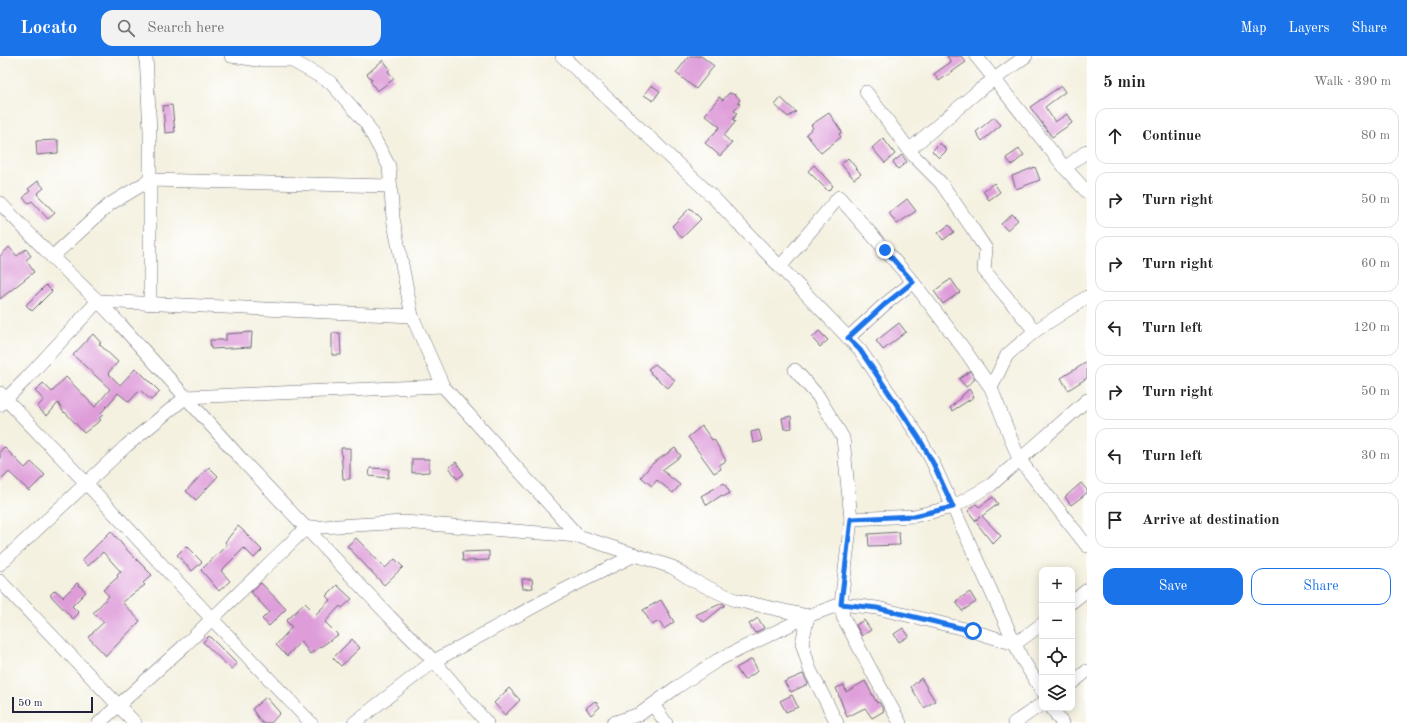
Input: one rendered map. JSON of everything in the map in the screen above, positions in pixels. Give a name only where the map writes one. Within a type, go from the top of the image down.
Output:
[{"type":"street","points":[[146,56],[150,131],[150,304]]},
{"type":"street","points":[[231,56],[258,60],[293,58],[330,82],[366,123],[389,166],[393,218],[412,316],[443,386],[578,536]]},
{"type":"street","points":[[562,56],[711,195],[860,350],[919,438],[933,463],[1021,657],[1039,686]]},
{"type":"street","points":[[976,56],[1065,168],[1087,192]]},
{"type":"street","points":[[909,150],[994,80],[1026,56]]},
{"type":"street","points":[[866,92],[909,150],[941,183],[986,249],[984,270],[1035,331]]},
{"type":"street","points":[[1065,168],[1087,152]]},
{"type":"street","points":[[52,257],[110,204],[150,180],[390,186]]},
{"type":"street","points":[[780,267],[839,197],[913,282],[964,348],[991,388],[1019,459],[1087,546]]},
{"type":"street","points":[[0,203],[52,257],[98,301],[243,461],[434,662],[487,723]]},
{"type":"street","points":[[848,338],[884,305],[913,282]]},
{"type":"street","points":[[991,388],[1007,356],[1035,331],[1087,296]]},
{"type":"street","points":[[98,301],[412,316]]},
{"type":"street","points":[[98,301],[26,379],[2,399],[86,483],[311,723]]},
{"type":"street","points":[[795,370],[818,396],[843,438],[851,519],[841,604],[844,618],[900,723]]},
{"type":"street","points":[[0,564],[126,446],[186,397],[443,386]]},
{"type":"street","points":[[851,519],[914,516],[953,507],[991,485],[1087,400]]},
{"type":"street","points":[[99,723],[212,619],[306,528],[404,522],[578,536],[672,567],[692,580],[735,600],[808,616]]},
{"type":"street","points":[[354,723],[434,662],[564,590],[635,555]]},
{"type":"street","points":[[0,581],[135,723]]},
{"type":"street","points":[[1075,600],[1087,590]]},
{"type":"street","points":[[614,723],[640,714],[718,660],[808,616],[841,604],[877,608],[973,631],[1015,644]]},
{"type":"street","points":[[808,616],[802,643],[810,670],[837,723]]},
{"type":"street","points":[[1015,644],[1039,626]]},
{"type":"street","points":[[1075,681],[1087,671]]},
{"type":"street","points":[[653,705],[666,723]]},
{"type":"street","points":[[1014,723],[1039,706]]},
{"type":"street","points":[[1054,711],[1062,723]]},
{"type":"building","points":[[689,56],[701,56],[714,66],[696,89],[676,73]]},
{"type":"building","points":[[947,56],[961,56],[966,62],[939,81],[934,74],[951,62]]},
{"type":"building","points":[[383,60],[390,69],[388,71],[394,79],[377,91],[370,81],[372,80],[367,74]]},
{"type":"building","points":[[651,85],[660,91],[653,101],[644,95]]},
{"type":"building","points":[[1061,86],[1065,92],[1045,107],[1055,122],[1067,114],[1072,123],[1052,137],[1030,107]]},
{"type":"building","points":[[729,93],[736,95],[740,100],[738,102],[740,104],[734,111],[737,113],[733,120],[736,121],[724,136],[732,143],[720,156],[705,143],[720,127],[705,115],[719,97],[723,100]]},
{"type":"building","points":[[781,98],[796,112],[788,117],[775,105]]},
{"type":"building","points":[[172,105],[175,132],[165,133],[163,106]]},
{"type":"building","points":[[829,113],[842,132],[839,134],[841,137],[821,153],[806,134],[813,128],[811,125]]},
{"type":"building","points":[[994,117],[1001,125],[982,141],[976,132]]},
{"type":"building","points":[[883,138],[895,154],[885,163],[872,148]]},
{"type":"building","points":[[58,140],[58,153],[37,155],[36,141]]},
{"type":"building","points":[[940,143],[947,150],[939,158],[932,151]]},
{"type":"building","points":[[1019,149],[1024,155],[1012,165],[1006,158]]},
{"type":"building","points":[[902,155],[907,162],[898,169],[893,162]]},
{"type":"building","points":[[848,158],[861,174],[854,179],[841,164]]},
{"type":"building","points":[[814,165],[833,186],[828,191],[808,171]]},
{"type":"building","points":[[1035,167],[1040,180],[1016,189],[1012,176]]},
{"type":"building","points":[[38,181],[44,188],[37,194],[55,213],[48,219],[32,201],[29,203],[23,198],[30,191],[28,189]]},
{"type":"building","points":[[994,183],[1000,192],[989,200],[983,191]]},
{"type":"building","points":[[907,199],[916,211],[897,224],[889,213]]},
{"type":"building","points":[[690,208],[701,219],[682,238],[672,226]]},
{"type":"building","points":[[1012,214],[1018,220],[1007,230],[1001,224]]},
{"type":"building","points":[[949,225],[954,232],[943,240],[938,233]]},
{"type":"building","points":[[9,247],[17,256],[26,249],[31,256],[26,260],[34,272],[0,299],[0,256]]},
{"type":"building","points":[[951,279],[960,292],[943,304],[934,291]]},
{"type":"building","points":[[46,285],[52,291],[32,311],[26,305]]},
{"type":"building","points":[[899,323],[906,332],[883,350],[876,341]]},
{"type":"building","points":[[819,331],[828,340],[820,347],[812,338]]},
{"type":"building","points":[[252,332],[251,347],[211,349],[210,340],[226,340],[226,334]]},
{"type":"building","points":[[332,333],[340,333],[341,355],[332,355]]},
{"type":"building","points":[[93,334],[101,343],[99,344],[118,362],[108,373],[120,385],[136,368],[160,392],[151,400],[140,390],[129,402],[118,393],[101,413],[103,415],[99,418],[101,420],[84,433],[65,412],[64,413],[58,403],[47,416],[37,407],[44,400],[35,391],[43,383],[52,392],[66,377],[95,407],[110,389],[73,355]]},
{"type":"building","points":[[1087,362],[1087,378],[1068,390],[1061,378]]},
{"type":"building","points":[[655,364],[675,380],[668,388],[650,373],[651,372],[648,369]]},
{"type":"building","points":[[970,371],[975,379],[966,387],[959,379]]},
{"type":"building","points":[[969,389],[974,397],[952,411],[950,408]]},
{"type":"building","points":[[791,416],[792,428],[784,429],[782,418]]},
{"type":"building","points":[[702,426],[712,440],[714,439],[726,461],[719,465],[721,469],[714,473],[688,437]]},
{"type":"building","points":[[759,430],[762,441],[753,443],[751,432]]},
{"type":"building","points":[[4,447],[25,468],[31,462],[45,475],[29,491],[9,472],[0,481],[0,451]]},
{"type":"building","points":[[341,448],[350,448],[350,479],[343,479]]},
{"type":"building","points":[[675,448],[681,456],[662,470],[680,485],[673,493],[657,480],[652,486],[641,477],[652,464]]},
{"type":"building","points":[[412,459],[429,459],[429,472],[412,473]]},
{"type":"building","points":[[456,462],[464,474],[457,479],[449,467]]},
{"type":"building","points":[[209,467],[218,476],[196,500],[186,491]]},
{"type":"building","points":[[370,468],[389,469],[388,478],[369,476]]},
{"type":"building","points":[[724,483],[730,493],[723,497],[722,495],[707,505],[701,496]]},
{"type":"building","points":[[1081,483],[1087,490],[1087,493],[1071,505],[1065,497]]},
{"type":"building","points":[[993,497],[998,504],[982,516],[1001,536],[993,544],[975,521],[980,517],[975,520],[968,511],[976,504],[979,507]]},
{"type":"building","points":[[238,526],[262,550],[254,558],[244,548],[221,571],[230,581],[219,591],[201,570],[227,545],[225,542]]},
{"type":"building","points":[[111,531],[126,549],[152,575],[143,583],[145,585],[122,602],[140,621],[106,656],[88,637],[104,622],[93,613],[109,596],[103,590],[118,577],[117,575],[121,572],[103,552],[88,566],[82,560]]},
{"type":"building","points":[[899,532],[900,545],[869,546],[868,534]]},
{"type":"building","points":[[356,538],[385,568],[395,559],[403,567],[384,585],[347,546]]},
{"type":"building","points":[[186,546],[202,562],[192,571],[177,555]]},
{"type":"building","points":[[489,551],[489,560],[463,561],[462,552]]},
{"type":"building","points":[[522,579],[532,579],[533,588],[523,589]]},
{"type":"building","points":[[77,583],[86,592],[72,606],[79,613],[73,619],[50,595],[55,590],[63,597]]},
{"type":"building","points":[[261,583],[286,609],[269,626],[262,619],[269,612],[251,592]]},
{"type":"building","points":[[337,585],[352,599],[342,608],[340,606],[325,622],[338,635],[310,654],[301,641],[287,656],[276,645],[292,627],[286,621],[305,603],[316,614],[330,600],[326,596]]},
{"type":"building","points":[[970,592],[976,602],[962,611],[956,601]]},
{"type":"building","points":[[661,600],[674,622],[664,629],[659,621],[652,625],[643,610]]},
{"type":"building","points":[[723,603],[725,605],[704,622],[695,615]]},
{"type":"building","points":[[758,618],[764,628],[755,633],[749,624]]},
{"type":"building","points":[[864,620],[871,630],[862,636],[856,625]]},
{"type":"building","points":[[903,628],[909,636],[899,642],[894,634]]},
{"type":"building","points":[[209,636],[237,664],[231,669],[203,642]]},
{"type":"building","points":[[352,639],[360,648],[341,666],[333,658]]},
{"type":"building","points":[[752,659],[758,671],[744,680],[736,668]]},
{"type":"building","points":[[803,674],[808,684],[791,692],[784,682]]},
{"type":"building","points":[[921,678],[935,701],[924,708],[911,687]]},
{"type":"building","points":[[865,681],[877,703],[879,702],[884,711],[872,718],[865,708],[847,717],[836,688],[844,685],[846,692]]},
{"type":"building","points":[[509,688],[520,700],[505,715],[494,703]]},
{"type":"building","points":[[792,695],[798,707],[786,712],[780,701]]},
{"type":"building","points":[[266,697],[280,713],[271,723],[262,723],[252,709]]},
{"type":"building","points":[[595,701],[600,707],[591,715],[586,708]]},
{"type":"route","points":[[885,250],[913,282],[884,305],[848,338],[860,350],[919,438],[933,463],[953,507],[914,516],[851,519],[841,604],[877,608],[973,631]]}]
